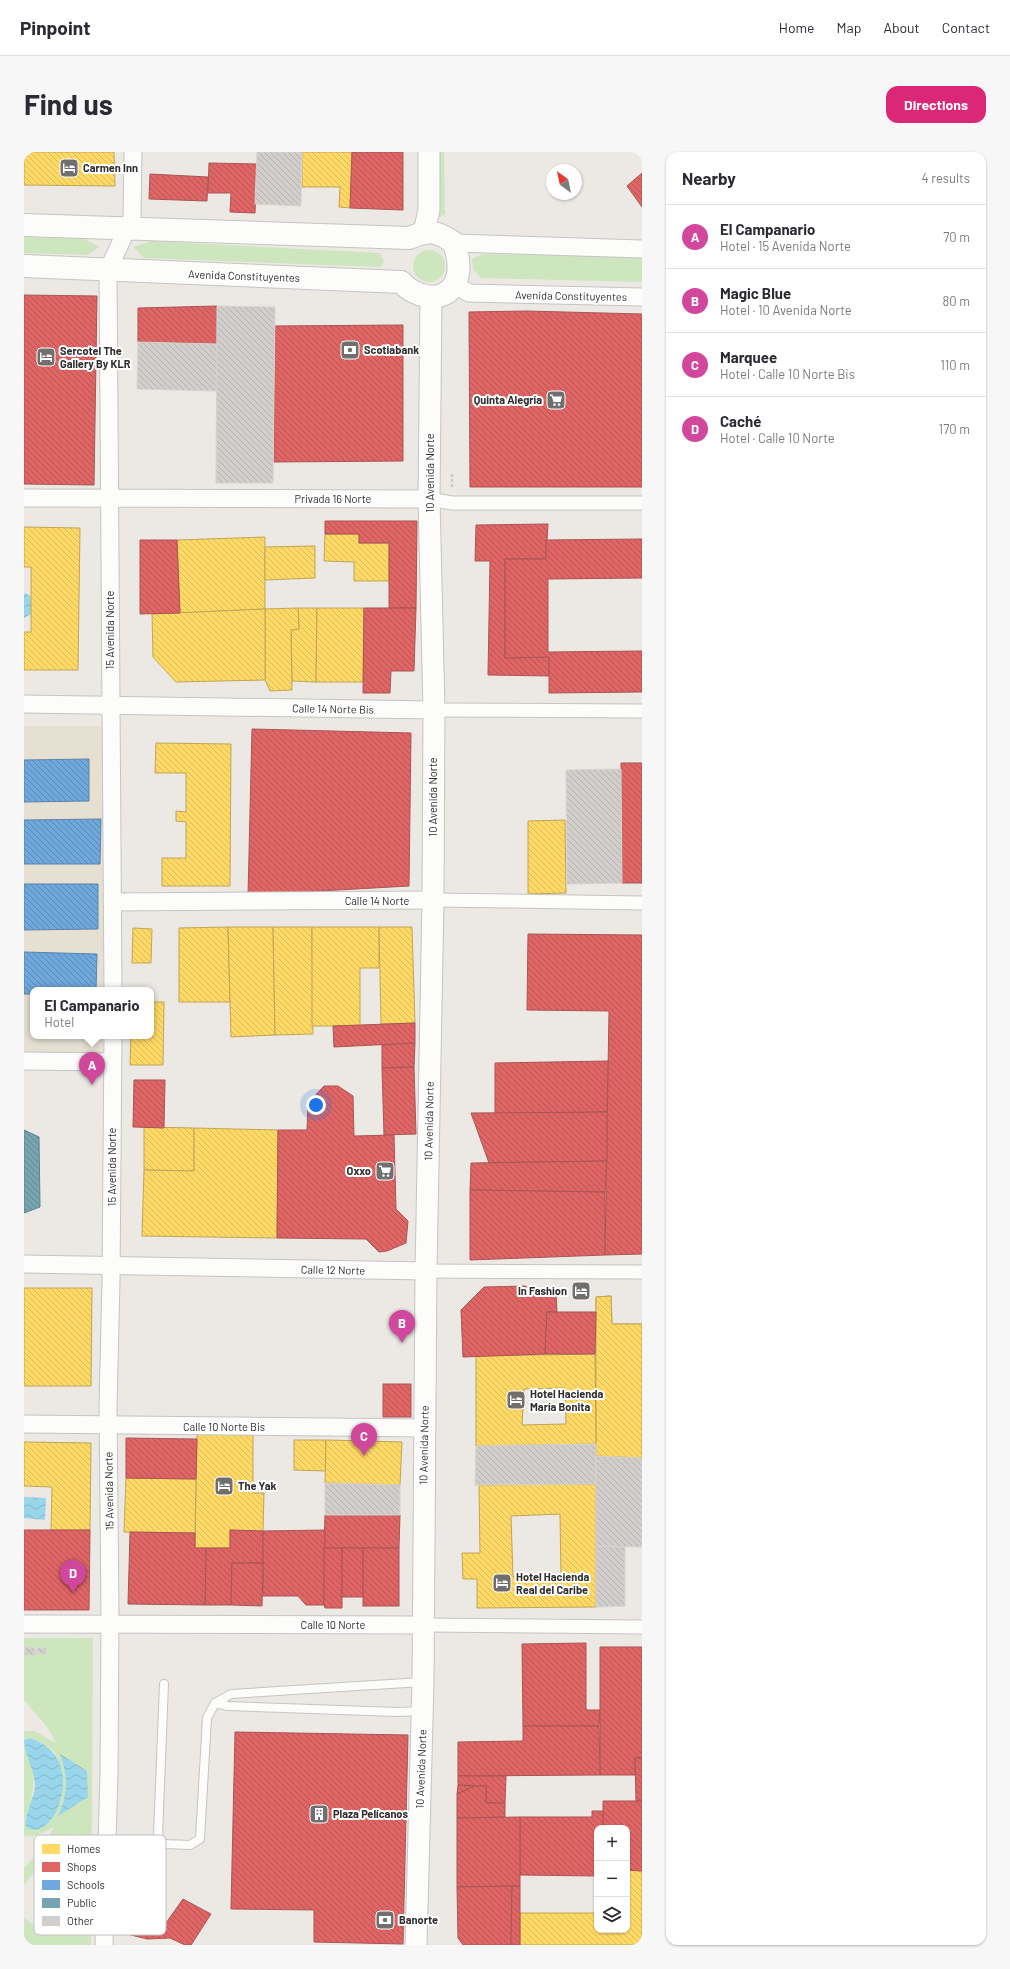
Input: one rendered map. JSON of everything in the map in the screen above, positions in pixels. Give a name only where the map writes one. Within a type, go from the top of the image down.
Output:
[{"type":"main road","points":[[24,225],[409,238],[424,232],[440,234],[454,243],[458,256],[459,272],[455,285],[445,294],[431,297]]},
{"type":"main road","name":"Avenida Constituyentes","points":[[24,266],[401,282],[408,290],[420,296],[431,297]]},
{"type":"street","points":[[108,270],[132,218],[133,152]]},
{"type":"street","points":[[424,232],[429,210],[429,152]]},
{"type":"street","points":[[454,243],[642,249]]},
{"type":"street","name":"15 Avenida Norte","points":[[108,270],[113,987]]},
{"type":"street","name":"Avenida Constituyentes","points":[[455,285],[469,293],[642,297]]},
{"type":"street","name":"10 Avenida Norte","points":[[416,1945],[423,1682],[422,1625],[426,1271],[433,900],[434,710],[429,499],[431,297]]},
{"type":"street","name":"Privada 16 Norte","points":[[24,498],[429,499],[452,503],[642,503]]},
{"type":"street","name":"Calle 14 Norte Bis","points":[[24,704],[642,712]]},
{"type":"street","name":"Calle 14 Norte","points":[[113,902],[433,900],[642,903]]},
{"type":"street","name":"15 Avenida Norte","points":[[107,1835],[110,1625],[108,1426],[112,1266],[112,1039]]},
{"type":"street","points":[[24,1061],[112,1062]]},
{"type":"street","name":"Calle 12 Norte","points":[[24,1264],[426,1271],[642,1272]]},
{"type":"street","name":"Calle 10 Norte Bis","points":[[24,1424],[424,1428]]},
{"type":"street","name":"Calle 10 Norte","points":[[24,1624],[642,1627]]},
{"type":"street","name":"15 Avenida Norte","points":[[104,1935],[104,1945]]},
{"type":"lane","points":[[166,1844],[190,1845],[200,1839],[207,1718],[216,1703],[231,1694],[423,1682]]},
{"type":"lane","points":[[158,1835],[164,1684]]},
{"type":"lane","points":[[216,1703],[228,1706],[398,1712],[422,1711]]},
{"type":"shaded area","points":[[24,726],[104,726],[104,987],[30,987],[30,1039],[103,1039],[103,1053],[24,1052]]},
{"type":"green space","points":[[439,152],[444,152],[445,214],[440,217]]},
{"type":"green space","points":[[24,237],[85,239],[99,247],[87,255],[24,253]]},
{"type":"green space","points":[[151,241],[380,253],[384,261],[381,267],[376,267],[144,258],[133,247]]},
{"type":"green space","points":[[426,250],[432,250],[442,257],[445,266],[444,272],[438,279],[432,282],[426,282],[416,275],[413,269],[413,263],[420,253]]},
{"type":"green space","points":[[483,254],[642,257],[642,282],[481,278],[473,269],[472,259]]},
{"type":"green space","points":[[24,1638],[93,1638],[92,1835],[50,1835],[54,1827],[37,1835],[25,1836],[24,1838],[24,1747],[32,1765],[34,1783],[31,1802],[25,1820],[61,1801],[61,1769],[54,1752],[46,1745],[35,1740],[29,1738],[24,1740],[24,1731],[34,1731],[56,1743],[48,1728],[24,1700]],"holes":[[[60,1755],[88,1797],[59,1815],[66,1793],[65,1768]]]},
{"type":"green space","points":[[34,1857],[34,1872],[24,1885],[24,1868]]},
{"type":"green space","points":[[24,1917],[34,1925],[34,1935],[91,1935],[91,1945],[24,1945]]},
{"type":"water","points":[[26,593],[31,597],[31,614],[24,618],[24,594]]},
{"type":"water","points":[[24,1497],[46,1498],[45,1520],[24,1518]]},
{"type":"water","points":[[29,1738],[48,1747],[59,1762],[63,1779],[62,1796],[56,1812],[47,1824],[37,1829],[26,1827],[26,1817],[35,1786],[35,1780],[24,1745],[24,1740]]},
{"type":"water","points":[[60,1754],[87,1771],[88,1797],[58,1816],[64,1801],[66,1785],[63,1762]]},
{"type":"building: Homes","name":"Carmen Inn","points":[[24,152],[114,152],[115,186],[24,185]]},
{"type":"building: Homes","points":[[302,152],[352,152],[350,208],[339,207],[340,187],[302,187]]},
{"type":"building: Homes","points":[[24,527],[80,528],[78,670],[24,670],[24,632],[31,632],[31,567],[24,567]]},
{"type":"building: Homes","points":[[325,534],[359,534],[359,543],[389,543],[389,581],[354,581],[354,562],[324,561]]},
{"type":"building: Homes","points":[[265,537],[265,609],[180,613],[177,540]]},
{"type":"building: Homes","points":[[315,546],[315,578],[265,580],[265,547]]},
{"type":"building: Homes","points":[[298,608],[317,608],[316,682],[292,681],[291,630],[299,629]]},
{"type":"building: Homes","points":[[298,608],[299,629],[291,630],[292,690],[270,691],[265,680],[265,609]]},
{"type":"building: Homes","points":[[317,608],[364,608],[363,682],[316,682]]},
{"type":"building: Homes","points":[[265,609],[265,680],[176,682],[153,657],[152,614]]},
{"type":"building: Homes","points":[[156,743],[231,744],[230,886],[162,886],[162,858],[186,858],[186,822],[176,821],[176,811],[186,812],[186,773],[155,773]]},
{"type":"building: Homes","points":[[565,820],[566,893],[528,894],[528,821]]},
{"type":"building: Homes","points":[[228,927],[230,1002],[179,1002],[179,928]]},
{"type":"building: Homes","points":[[228,927],[273,927],[275,1035],[231,1037]]},
{"type":"building: Homes","points":[[273,927],[312,927],[313,1034],[275,1035]]},
{"type":"building: Homes","points":[[312,927],[379,927],[379,968],[360,968],[360,1026],[312,1026]]},
{"type":"building: Homes","points":[[379,927],[412,927],[415,1023],[381,1024]]},
{"type":"building: Homes","points":[[133,928],[152,929],[151,963],[132,963]]},
{"type":"building: Homes","points":[[154,1002],[164,1002],[163,1065],[130,1065],[131,1039],[154,1039]]},
{"type":"building: Homes","points":[[144,1127],[194,1128],[194,1171],[144,1170]]},
{"type":"building: Homes","points":[[194,1128],[278,1130],[277,1238],[142,1236],[144,1170],[194,1171]]},
{"type":"building: Homes","points":[[24,1288],[92,1288],[91,1386],[24,1386]]},
{"type":"building: Homes","points":[[611,1296],[612,1324],[642,1324],[642,1458],[596,1456],[596,1297]],"holes":[[[619,1352],[641,1352],[640,1411],[618,1411]]]},
{"type":"building: Homes","points":[[611,1296],[612,1324],[642,1324],[642,1458],[596,1456],[596,1297]]},
{"type":"building: Homes","points":[[595,1354],[596,1444],[476,1446],[476,1356]],"holes":[[[565,1388],[566,1424],[522,1425],[524,1389]]]},
{"type":"building: Homes","name":"The Yak","points":[[197,1434],[253,1435],[253,1493],[264,1493],[263,1531],[230,1530],[230,1548],[195,1548]]},
{"type":"building: Homes","points":[[294,1440],[326,1440],[326,1471],[294,1470]]},
{"type":"building: Homes","points":[[326,1440],[402,1442],[400,1485],[325,1483]]},
{"type":"building: Homes","points":[[24,1442],[91,1443],[90,1530],[51,1530],[52,1487],[24,1486]]},
{"type":"building: Homes","points":[[126,1478],[196,1479],[195,1533],[124,1532]]},
{"type":"building: Homes","points":[[596,1484],[596,1607],[477,1608],[477,1579],[463,1579],[462,1553],[480,1553],[479,1485]],"holes":[[[560,1514],[561,1576],[513,1577],[511,1516]]]},
{"type":"building: Homes","points":[[630,1870],[642,1871],[642,1945],[520,1945],[520,1913],[594,1913],[594,1933],[630,1933]]},
{"type":"building: Shops","points":[[352,152],[403,152],[403,210],[350,208]]},
{"type":"building: Shops","points":[[209,163],[257,164],[255,213],[230,212],[231,193],[208,193]]},
{"type":"building: Shops","points":[[642,173],[642,207],[627,186]]},
{"type":"building: Shops","points":[[150,174],[208,177],[207,201],[149,199]]},
{"type":"building: Shops","name":"Sercotel The Gallery By KLR","points":[[24,295],[97,296],[94,485],[24,484]]},
{"type":"building: Shops","points":[[217,306],[217,344],[138,342],[138,308]]},
{"type":"building: Shops","name":"Quinta Alegría","points":[[526,311],[642,314],[642,487],[470,487],[469,312]]},
{"type":"building: Shops","points":[[403,325],[403,461],[274,462],[274,326]]},
{"type":"building: Shops","points":[[325,521],[417,521],[416,608],[389,608],[389,543],[359,543],[359,534],[325,534]]},
{"type":"building: Shops","points":[[548,524],[546,559],[505,559],[505,658],[549,657],[549,676],[488,675],[490,561],[475,561],[476,525]]},
{"type":"building: Shops","points":[[642,539],[642,578],[548,579],[548,652],[642,651],[642,692],[549,693],[549,657],[505,658],[505,559],[546,559],[546,540]]},
{"type":"building: Shops","points":[[140,540],[177,540],[180,613],[140,614]]},
{"type":"building: Shops","points":[[364,608],[416,608],[414,671],[391,671],[390,693],[363,693]]},
{"type":"building: Shops","points":[[252,729],[411,733],[409,886],[248,895]]},
{"type":"building: Shops","points":[[621,763],[642,763],[642,883],[622,883]]},
{"type":"building: Shops","points":[[528,934],[642,935],[642,1254],[605,1255],[609,1011],[527,1010]]},
{"type":"building: Shops","points":[[415,1023],[415,1043],[334,1047],[333,1026]]},
{"type":"building: Shops","points":[[415,1043],[414,1067],[382,1068],[382,1045]]},
{"type":"building: Shops","points":[[608,1061],[607,1112],[495,1114],[495,1063]]},
{"type":"building: Shops","points":[[414,1067],[416,1134],[384,1135],[382,1068]]},
{"type":"building: Shops","points":[[134,1080],[165,1080],[164,1128],[133,1127]]},
{"type":"building: Shops","points":[[324,1086],[338,1086],[353,1096],[354,1136],[394,1135],[396,1209],[408,1221],[406,1243],[387,1251],[379,1252],[366,1239],[277,1238],[278,1130],[307,1130],[308,1103]]},
{"type":"building: Shops","points":[[607,1112],[607,1161],[489,1163],[471,1113]]},
{"type":"building: Shops","points":[[607,1161],[605,1192],[470,1190],[471,1163]]},
{"type":"building: Shops","points":[[470,1190],[605,1192],[605,1255],[470,1260]]},
{"type":"building: Shops","points":[[526,1286],[527,1291],[556,1291],[557,1312],[547,1312],[545,1354],[463,1357],[461,1310],[484,1287]]},
{"type":"building: Shops","points":[[547,1312],[596,1312],[595,1354],[545,1354]]},
{"type":"building: Shops","points":[[383,1384],[411,1384],[411,1417],[383,1417]]},
{"type":"building: Shops","points":[[126,1438],[197,1439],[196,1479],[126,1478]]},
{"type":"building: Shops","points":[[325,1515],[400,1515],[399,1548],[324,1548]]},
{"type":"building: Shops","points":[[24,1530],[90,1530],[89,1610],[24,1610]]},
{"type":"building: Shops","points":[[230,1530],[263,1531],[263,1563],[232,1563],[231,1605],[205,1605],[206,1548],[230,1548]]},
{"type":"building: Shops","points":[[325,1530],[324,1605],[306,1605],[298,1596],[263,1596],[263,1531]]},
{"type":"building: Shops","points":[[130,1532],[195,1533],[195,1548],[206,1548],[205,1605],[128,1604]]},
{"type":"building: Shops","points":[[324,1548],[342,1548],[342,1608],[325,1608],[324,1605]]},
{"type":"building: Shops","points":[[342,1548],[363,1548],[363,1597],[342,1597]]},
{"type":"building: Shops","points":[[363,1548],[399,1548],[399,1606],[363,1606]]},
{"type":"building: Shops","points":[[232,1563],[263,1563],[262,1606],[231,1605]]},
{"type":"building: Shops","points":[[586,1643],[586,1710],[600,1710],[599,1726],[523,1726],[522,1644]]},
{"type":"building: Shops","points":[[600,1647],[642,1647],[642,1758],[635,1758],[635,1775],[600,1775]]},
{"type":"building: Shops","points":[[523,1726],[599,1726],[600,1775],[458,1776],[458,1742],[523,1741]]},
{"type":"building: Shops","name":"Plaza Pelícanos","points":[[235,1732],[408,1735],[403,1944],[314,1942],[314,1910],[231,1909]]},
{"type":"building: Shops","points":[[635,1758],[642,1758],[642,1801],[636,1801]]},
{"type":"building: Shops","points":[[458,1776],[506,1776],[505,1803],[486,1803],[486,1786],[458,1785]]},
{"type":"building: Shops","points":[[458,1785],[475,1786],[457,1794]]},
{"type":"building: Shops","points":[[475,1786],[486,1786],[486,1803],[505,1803],[505,1817],[457,1818],[457,1794]]},
{"type":"building: Shops","points":[[603,1801],[642,1801],[642,1871],[630,1870],[630,1825],[603,1825]]},
{"type":"building: Shops","points":[[592,1811],[603,1811],[603,1825],[594,1825],[594,1876],[520,1875],[520,1817],[592,1817]]},
{"type":"building: Shops","points":[[520,1817],[520,1886],[457,1887],[457,1818]]},
{"type":"building: Shops","points":[[512,1886],[511,1945],[463,1945],[458,1938],[457,1887]]},
{"type":"building: Shops","points":[[512,1886],[520,1886],[520,1945],[511,1945]]},
{"type":"building: Shops","points":[[183,1899],[211,1914],[191,1945],[185,1945],[170,1938],[147,1939],[131,1935],[166,1935],[166,1923]]},
{"type":"building: Schools","points":[[89,759],[89,801],[24,802],[24,760]]},
{"type":"building: Schools","points":[[101,819],[100,864],[24,864],[24,820]]},
{"type":"building: Schools","points":[[24,884],[98,884],[98,929],[24,930]]},
{"type":"building: Schools","points":[[24,952],[97,954],[96,987],[30,987],[30,994],[24,994]]},
{"type":"building: Public","points":[[24,1130],[39,1137],[40,1207],[24,1213]]},
{"type":"building: Other","points":[[257,152],[302,152],[301,206],[255,204]]},
{"type":"building: Other","points":[[217,306],[275,307],[273,483],[216,483]]},
{"type":"building: Other","points":[[138,342],[217,344],[217,391],[137,389]]},
{"type":"building: Other","points":[[621,769],[622,883],[567,884],[566,770]]},
{"type":"building: Other","points":[[596,1444],[596,1484],[475,1485],[476,1446]]},
{"type":"building: Other","points":[[596,1456],[642,1458],[642,1547],[596,1546]]},
{"type":"building: Other","points":[[325,1483],[400,1485],[400,1515],[325,1515]]},
{"type":"building: Other","points":[[596,1546],[625,1547],[625,1606],[596,1607]]},
{"type":"building: Other","points":[[25,1647],[35,1648],[35,1655],[25,1655]]},
{"type":"building: Other","points":[[37,1648],[46,1648],[46,1654],[37,1653]]},
{"type":"place","name":"Carmen Inn","points":[[69,168]]},
{"type":"place","name":"Scotiabank","points":[[350,350]]},
{"type":"place","name":"Sercotel The Gallery By KLR","points":[[46,357]]},
{"type":"place","name":"Quinta Alegría","points":[[556,400]]},
{"type":"place","name":"El Campanario","points":[[92,1085]]},
{"type":"place","name":"Oxxo","points":[[385,1171]]},
{"type":"place","name":"In Fashion","points":[[581,1291]]},
{"type":"place","name":"Magic Blue","points":[[402,1343]]},
{"type":"place","name":"Hotel Hacienda María Bonita","points":[[516,1400]]},
{"type":"place","name":"Marquee","points":[[364,1456]]},
{"type":"place","name":"The Yak","points":[[224,1486]]},
{"type":"place","name":"Hotel Hacienda Real del Caribe","points":[[502,1583]]},
{"type":"place","name":"Caché","points":[[73,1593]]},
{"type":"place","name":"Plaza Pelícanos","points":[[319,1814]]},
{"type":"place","name":"Banorte","points":[[385,1920]]}]
